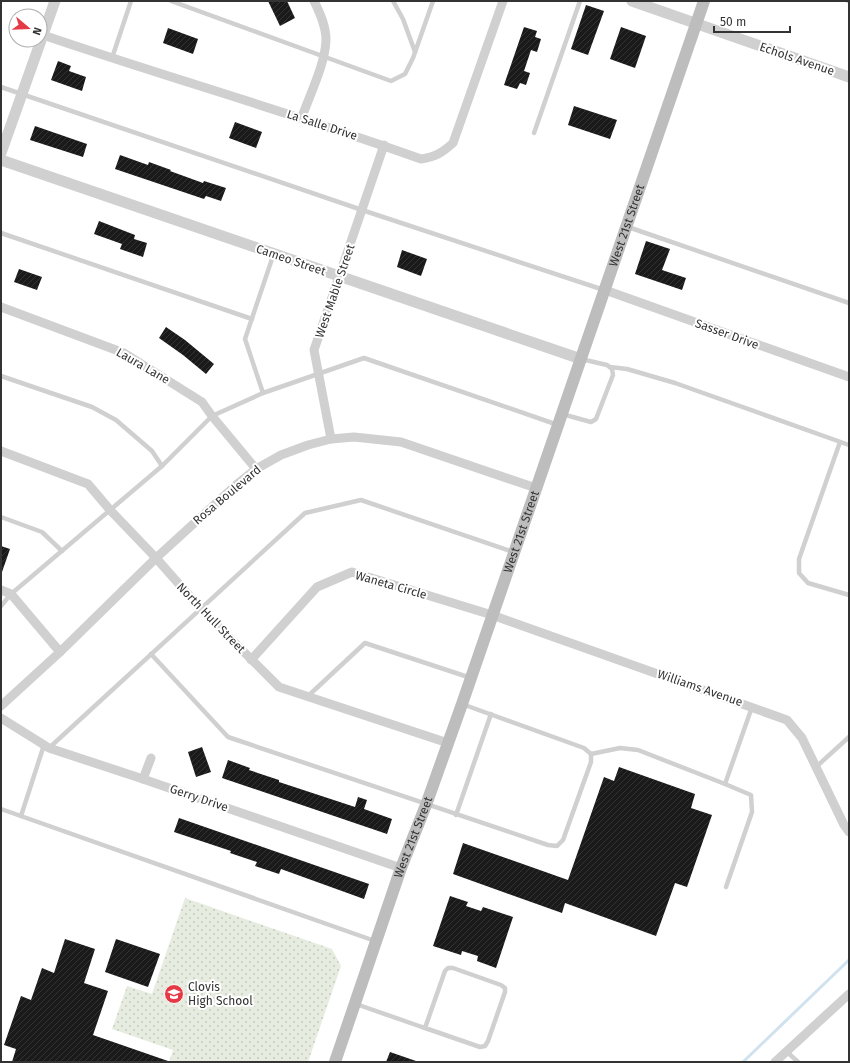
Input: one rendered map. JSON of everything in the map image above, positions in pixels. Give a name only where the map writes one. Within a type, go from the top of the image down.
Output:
[{"type":"main road","name":"West 21st Street","points":[[334,1062],[401,868],[426,805],[462,704],[513,552],[704,1]]},
{"type":"street","points":[[48,21],[55,1]]},
{"type":"street","points":[[302,118],[324,55],[326,40],[325,28],[321,15],[314,1]]},
{"type":"street","name":"La Salle Drive","points":[[48,37],[111,59],[302,118],[421,159],[431,158],[441,154],[453,143],[503,1]]},
{"type":"street","name":"Echols Avenue","points":[[632,1],[849,77]]},
{"type":"street","points":[[1,153],[38,48]]},
{"type":"street","name":"West Mable Street","points":[[331,439],[314,350],[384,146]]},
{"type":"street","name":"Cameo Street","points":[[1,160],[581,359]]},
{"type":"street","name":"Sasser Drive","points":[[605,290],[849,377]]},
{"type":"street","name":"Laura Lane","points":[[1,307],[124,352],[202,402],[256,469]]},
{"type":"street","name":"Rosa Boulevard","points":[[1,706],[60,652],[156,558],[256,469],[281,455],[308,445],[331,439],[361,438],[401,442],[536,488]]},
{"type":"street","name":"North Hull Street","points":[[1,451],[88,484],[201,609],[279,687],[448,743]]},
{"type":"street","name":"Waneta Circle","points":[[252,660],[317,587],[352,572],[492,615]]},
{"type":"street","points":[[1,590],[11,594],[60,652]]},
{"type":"street","name":"Williams Avenue","points":[[492,615],[787,720],[802,738],[844,825],[849,832]]},
{"type":"street","name":"Gerry Drive","points":[[1,718],[46,747],[401,868]]},
{"type":"street","points":[[143,779],[151,758]]},
{"type":"street","points":[[775,1062],[849,994]]},
{"type":"lane","points":[[111,59],[131,1]]},
{"type":"lane","points":[[171,1],[324,55],[391,81],[405,74],[416,52],[433,1]]},
{"type":"lane","points":[[394,1],[416,52]]},
{"type":"lane","points":[[534,133],[580,1]]},
{"type":"lane","points":[[1,88],[362,210],[605,290]]},
{"type":"lane","points":[[626,226],[849,303]]},
{"type":"lane","points":[[1,233],[252,319]]},
{"type":"lane","points":[[263,393],[245,339],[274,254]]},
{"type":"lane","points":[[1,606],[11,594],[162,466],[212,416],[263,393],[364,358],[560,419],[591,422],[596,419],[613,375],[612,369],[607,365],[581,359]]},
{"type":"lane","points":[[610,368],[627,369],[675,383],[849,445]]},
{"type":"lane","points":[[1,376],[92,407],[116,420],[152,451],[162,466]]},
{"type":"lane","points":[[840,442],[799,559],[799,573],[808,583],[849,595]]},
{"type":"lane","points":[[21,816],[46,747],[201,609],[305,513],[361,500],[513,552]]},
{"type":"lane","points":[[1,517],[42,532],[62,551]]},
{"type":"lane","points":[[307,697],[365,643],[471,678]]},
{"type":"lane","points":[[151,654],[228,737],[456,815],[548,845],[557,846],[563,840],[591,762],[591,754],[584,748],[462,704]]},
{"type":"lane","points":[[726,784],[752,707]]},
{"type":"lane","points":[[456,815],[491,714]]},
{"type":"lane","points":[[816,767],[849,737]]},
{"type":"lane","points":[[591,754],[620,748],[638,750],[751,795],[752,812],[726,887]]},
{"type":"lane","points":[[1,809],[376,942]]},
{"type":"lane","points":[[355,1003],[425,1028],[480,1047],[485,1046],[488,1041],[505,992],[505,988],[501,985],[453,968],[448,968],[445,971],[425,1028]]},
{"type":"lane","points":[[786,1051],[798,1062]]},
{"type":"shaded area","points":[[185,898],[332,949],[341,966],[308,1062],[169,1062],[173,1050],[112,1029],[127,986],[152,994]]},
{"type":"building","points":[[268,1],[287,1],[295,18],[280,26]]},
{"type":"building","points":[[586,5],[604,11],[588,55],[571,49]]},
{"type":"building","points":[[524,27],[537,31],[535,37],[541,39],[537,52],[531,50],[524,71],[530,73],[526,85],[520,83],[517,89],[504,85]]},
{"type":"building","points":[[621,27],[646,36],[635,68],[610,59]]},
{"type":"building","points":[[168,28],[198,39],[193,54],[163,43]]},
{"type":"building","points":[[58,61],[71,66],[69,71],[86,77],[82,91],[51,80]]},
{"type":"building","points":[[574,106],[617,120],[610,139],[568,125]]},
{"type":"building","points":[[235,122],[262,132],[256,148],[229,138]]},
{"type":"building","points":[[35,126],[87,144],[83,157],[30,140]]},
{"type":"building","points":[[120,155],[148,165],[149,162],[203,183],[204,181],[226,188],[221,201],[206,196],[204,199],[115,169]]},
{"type":"building","points":[[99,221],[135,235],[134,239],[147,243],[143,257],[120,249],[122,244],[94,234]]},
{"type":"building","points":[[646,241],[670,249],[662,270],[686,278],[682,290],[635,274]]},
{"type":"building","points":[[402,250],[427,259],[421,276],[397,267]]},
{"type":"building","points":[[19,269],[42,277],[37,290],[14,282]]},
{"type":"building","points":[[166,327],[185,340],[214,364],[206,374],[159,338]]},
{"type":"building","points":[[1,546],[10,549],[2,572],[1,572]]},
{"type":"building","points":[[202,747],[211,772],[196,777],[188,752]]},
{"type":"building","points":[[228,760],[250,768],[249,770],[279,780],[279,782],[355,807],[358,797],[367,800],[364,809],[392,819],[387,834],[222,778]]},
{"type":"building","points":[[619,767],[695,794],[691,808],[712,815],[687,887],[675,883],[656,936],[565,903],[562,913],[453,874],[463,843],[568,880],[604,777],[614,781]]},
{"type":"building","points":[[179,818],[369,884],[364,899],[281,869],[279,874],[255,866],[257,862],[230,853],[231,851],[174,832]]},
{"type":"building","points":[[450,896],[468,902],[466,906],[481,911],[483,907],[513,917],[496,968],[477,961],[478,956],[462,951],[461,955],[433,946]]},
{"type":"building","points":[[65,939],[95,949],[84,983],[108,991],[93,1035],[168,1062],[12,1062],[16,1049],[4,1045],[21,996],[31,1000],[42,968],[54,973]]},
{"type":"building","points":[[116,939],[160,954],[148,987],[105,972]]},
{"type":"building","points":[[390,1052],[416,1061],[416,1062],[386,1062]]},
{"type":"waterway","points":[[743,1062],[849,960]]},
{"type":"place","name":"Clovis High School","points":[[174,994]]}]
